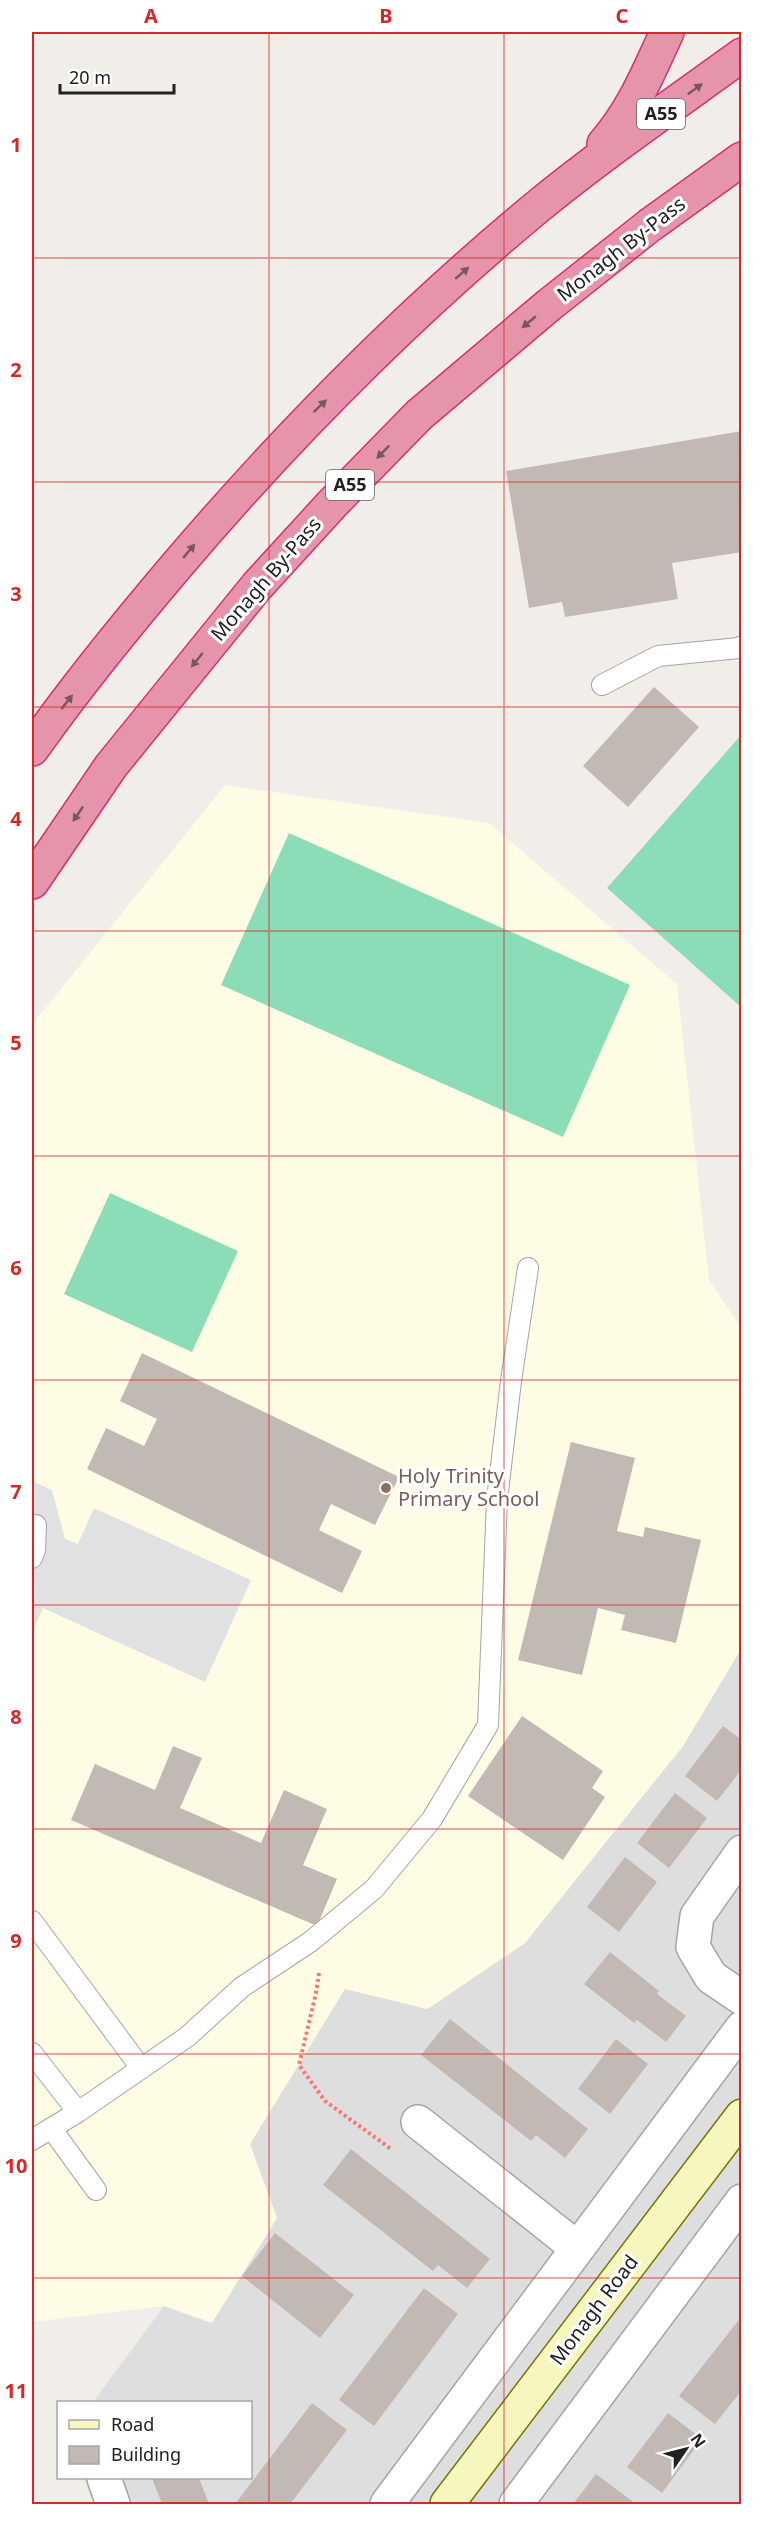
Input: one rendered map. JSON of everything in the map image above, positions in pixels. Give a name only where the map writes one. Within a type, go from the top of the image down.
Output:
[{"type":"highway","points":[[580,173],[620,125],[639,93],[667,32]]},
{"type":"highway","name":"A55","points":[[32,749],[130,621],[221,513],[314,412],[424,306],[537,208],[580,173],[741,55]]},
{"type":"highway","name":"Monagh By-Pass","points":[[32,882],[111,766],[257,586],[395,439],[419,415],[549,305],[650,225],[741,159]]},
{"type":"street","points":[[741,1852],[697,1916],[693,1947],[711,1977],[741,1998]]},
{"type":"street","points":[[387,2505],[741,2028]]},
{"type":"street","name":"Monagh Road","points":[[447,2505],[741,2116]]},
{"type":"street","points":[[418,2122],[577,2248]]},
{"type":"street","points":[[516,2505],[741,2200]]},
{"type":"street","points":[[104,2479],[113,2505]]},
{"type":"lane","points":[[602,685],[658,656],[741,646]]},
{"type":"lane","points":[[32,2140],[78,2112],[187,2037],[242,1987],[302,1948],[374,1889],[432,1819],[488,1725],[497,1500],[511,1381],[528,1268]]},
{"type":"lane","points":[[32,1558],[35,1550],[36,1525]]},
{"type":"lane","points":[[32,1921],[141,2068]]},
{"type":"lane","points":[[32,2053],[78,2112]]},
{"type":"lane","points":[[51,2128],[96,2190]]},
{"type":"path","points":[[302,1948],[320,1967],[299,2065],[325,2100],[394,2152],[418,2122]]},
{"type":"shaded area","name":"Holy Trinity Primary School","points":[[225,785],[489,823],[677,984],[709,1280],[741,1328],[741,1649],[683,1746],[525,1943],[427,2009],[345,1989],[250,2144],[277,2218],[212,2323],[164,2306],[32,2322],[32,1025]]},
{"type":"shaded area","points":[[32,1481],[52,1490],[65,1539],[78,1544],[94,1508],[251,1580],[205,1682],[43,1608],[32,1632]]},
{"type":"shaded area","points":[[741,1649],[741,2504],[94,2504],[84,2479],[252,2479],[252,2401],[94,2401],[164,2306],[212,2323],[276,2218],[250,2144],[345,1988],[428,2009],[525,1943],[683,1746]]},
{"type":"green space","points":[[741,735],[741,1007],[607,888]]},
{"type":"green space","points":[[289,833],[630,985],[563,1137],[221,985]]},
{"type":"green space","points":[[110,1193],[238,1251],[192,1352],[64,1294]]},
{"type":"building","points":[[742,431],[742,552],[672,563],[678,599],[565,617],[562,602],[529,608],[506,471]]},
{"type":"building","points":[[654,687],[699,727],[628,807],[583,766]]},
{"type":"building","points":[[142,1353],[399,1477],[375,1525],[331,1504],[319,1530],[362,1551],[342,1593],[87,1469],[106,1428],[144,1446],[157,1419],[120,1401]]},
{"type":"building","points":[[571,1442],[635,1458],[617,1531],[643,1537],[645,1527],[701,1540],[676,1643],[621,1630],[625,1615],[598,1608],[582,1675],[518,1660]]},
{"type":"building","points":[[522,1716],[603,1771],[592,1788],[605,1797],[563,1860],[468,1796]]},
{"type":"building","points":[[723,1726],[742,1740],[742,1769],[717,1801],[685,1776]]},
{"type":"building","points":[[173,1746],[202,1758],[180,1808],[261,1843],[284,1790],[327,1809],[303,1865],[337,1879],[317,1926],[71,1820],[95,1764],[155,1790]]},
{"type":"building","points":[[675,1793],[707,1818],[669,1868],[637,1843]]},
{"type":"building","points":[[625,1857],[657,1882],[619,1932],[587,1907]]},
{"type":"building","points":[[610,1952],[659,1991],[657,1994],[686,2016],[666,2042],[637,2020],[634,2023],[584,1984]]},
{"type":"building","points":[[450,2019],[588,2129],[565,2158],[536,2135],[531,2141],[421,2055]]},
{"type":"building","points":[[616,2039],[648,2064],[610,2114],[578,2089]]},
{"type":"building","points":[[351,2149],[490,2259],[467,2288],[438,2265],[433,2271],[323,2185]]},
{"type":"building","points":[[275,2233],[354,2295],[320,2338],[242,2276]]},
{"type":"building","points":[[424,2288],[458,2314],[374,2426],[339,2400]]},
{"type":"building","points":[[742,2316],[742,2390],[715,2424],[679,2396]]},
{"type":"building","points":[[312,2403],[347,2430],[290,2504],[235,2504]]},
{"type":"building","points":[[668,2413],[702,2439],[662,2493],[627,2467]]},
{"type":"building","points":[[596,2474],[632,2501],[630,2504],[573,2504]]},
{"type":"building","points":[[152,2479],[199,2479],[209,2504],[162,2504]]},
{"type":"place","name":"Holy Trinity Primary School","points":[[386,1488]]}]
